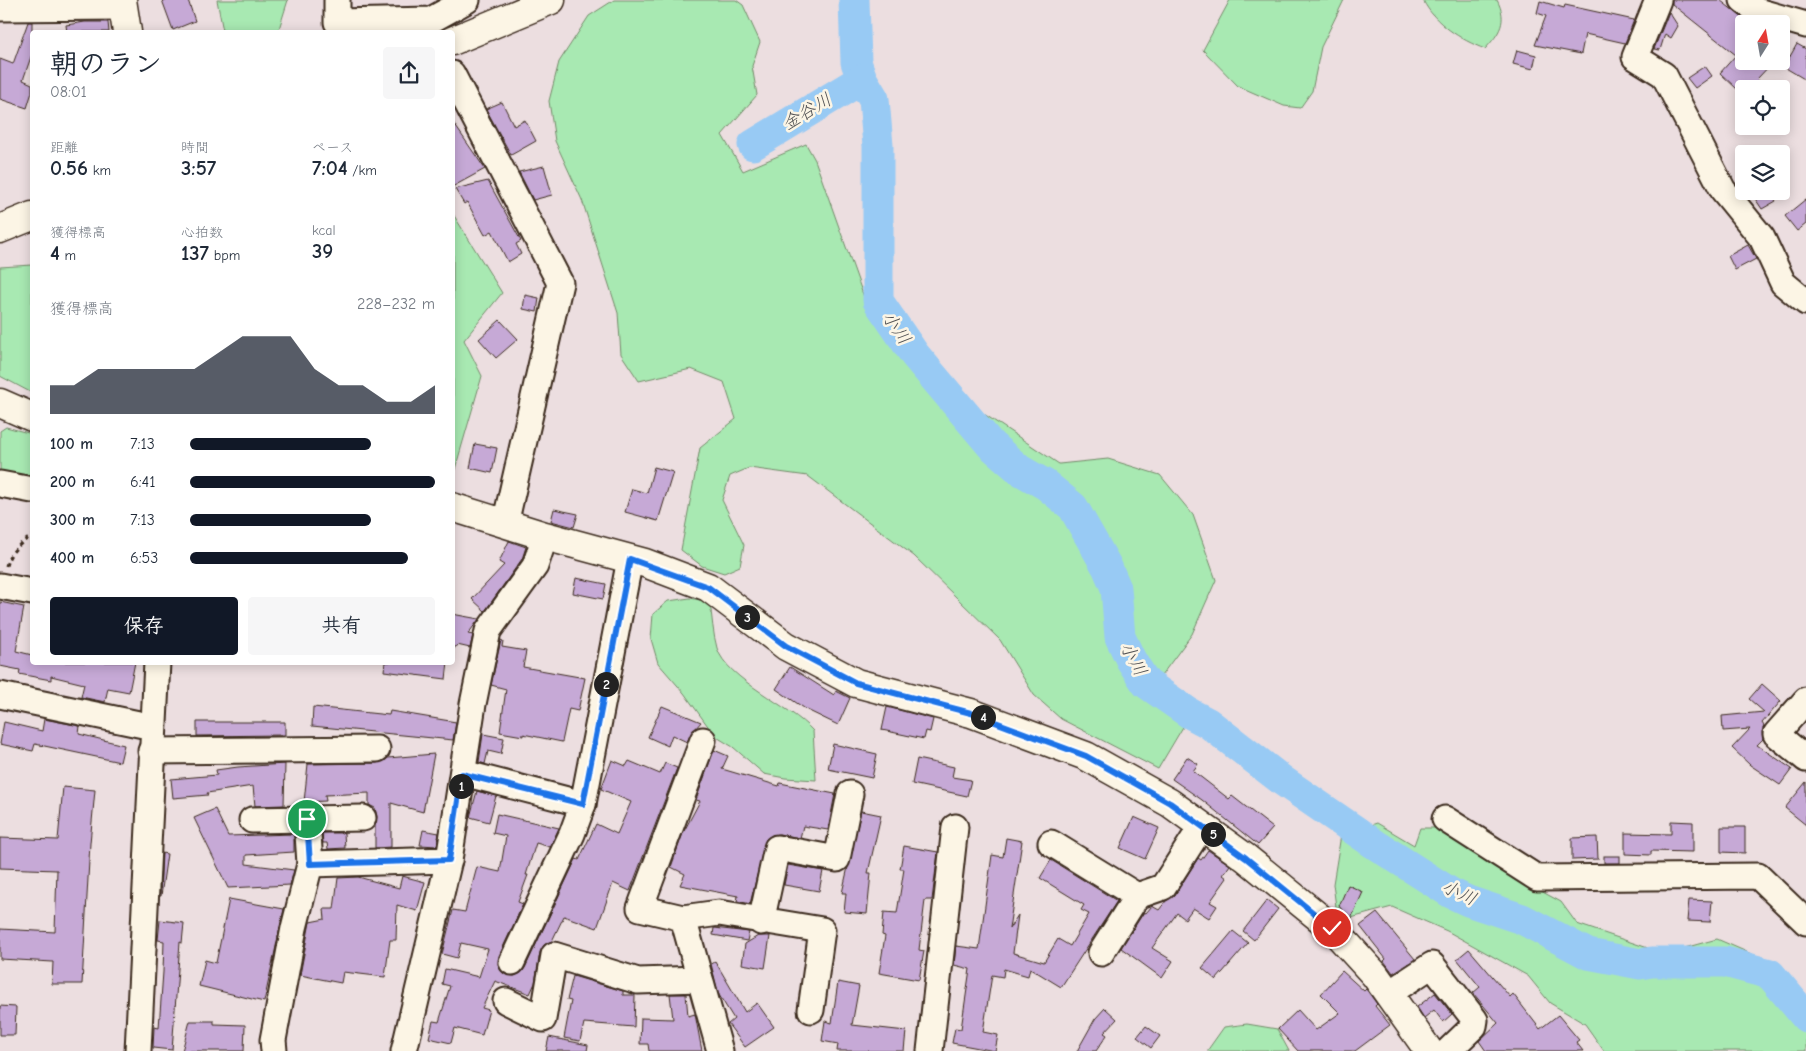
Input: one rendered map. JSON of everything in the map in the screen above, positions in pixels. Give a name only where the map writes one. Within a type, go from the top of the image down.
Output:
[{"type":"main road","points":[[438,22],[551,0]]},
{"type":"main road","points":[[0,229],[30,217]]},
{"type":"main road","points":[[0,403],[30,416]]},
{"type":"main road","points":[[455,508],[545,536],[630,559],[708,587],[786,646],[856,683],[971,713],[1086,756],[1170,803],[1246,858],[1332,928],[1375,976],[1429,1051]]},
{"type":"street","points":[[337,0],[337,22],[438,22],[467,0]]},
{"type":"street","points":[[1658,0],[1635,57],[1664,75],[1723,190],[1762,238],[1783,283],[1806,302]]},
{"type":"street","points":[[1743,0],[1757,11],[1806,25]]},
{"type":"street","points":[[1,5],[124,13]]},
{"type":"street","points":[[455,80],[560,283],[505,524]]},
{"type":"street","points":[[0,484],[30,490]]},
{"type":"street","points":[[404,1051],[449,860],[462,774],[488,631],[535,566],[545,536]]},
{"type":"street","points":[[512,962],[572,834],[583,804],[630,559]]},
{"type":"street","points":[[1,586],[30,592]]},
{"type":"street","points":[[138,1051],[157,665]]},
{"type":"street","points":[[0,695],[152,739],[377,750]]},
{"type":"street","points":[[1806,700],[1776,734],[1806,759]]},
{"type":"street","points":[[703,740],[640,908],[682,918],[719,914],[822,930],[811,1010]]},
{"type":"street","points":[[462,774],[583,804]]},
{"type":"street","points":[[761,922],[777,848],[837,859],[850,794]]},
{"type":"street","points":[[252,820],[363,818]]},
{"type":"street","points":[[274,1051],[273,1040],[294,928],[310,864],[307,819]]},
{"type":"street","points":[[1445,819],[1537,878],[1758,876],[1806,922]]},
{"type":"street","points":[[1101,953],[1137,896],[1163,887],[1202,826]]},
{"type":"street","points":[[930,1051],[955,827]]},
{"type":"street","points":[[1051,843],[1137,896]]},
{"type":"street","points":[[310,864],[449,860]]},
{"type":"street","points":[[682,918],[720,1051]]},
{"type":"street","points":[[506,1001],[543,1019],[554,955],[638,980],[700,979]]},
{"type":"street","points":[[1388,994],[1432,965],[1475,1020],[1474,1026],[1448,1051]]},
{"type":"path","points":[[1,586],[8,558],[22,542],[30,537]]},
{"type":"green space","points":[[217,0],[288,0],[279,30],[223,30]]},
{"type":"green space","points":[[614,0],[736,0],[743,5],[760,42],[752,66],[757,95],[722,135],[743,171],[806,144],[815,160],[871,317],[927,376],[1059,464],[1108,459],[1160,475],[1193,515],[1216,580],[1192,634],[1161,676],[1193,710],[1158,769],[1061,719],[1034,695],[1000,640],[914,556],[808,476],[749,468],[730,476],[722,500],[744,545],[740,566],[724,573],[702,566],[681,550],[700,448],[736,419],[724,382],[691,369],[639,381],[621,354],[618,313],[582,200],[555,141],[549,101],[559,62],[589,16]]},
{"type":"green space","points":[[1230,0],[1344,0],[1321,47],[1312,91],[1300,108],[1284,106],[1238,86],[1203,50]]},
{"type":"green space","points":[[1423,0],[1497,0],[1502,14],[1501,26],[1495,38],[1485,49],[1449,30],[1434,16]]},
{"type":"green space","points":[[455,217],[502,293],[464,340],[482,376],[455,469]]},
{"type":"green space","points":[[30,265],[30,392],[0,376],[0,267]]},
{"type":"green space","points":[[6,427],[30,433],[30,478],[0,473],[0,431]]},
{"type":"green space","points":[[690,598],[710,602],[717,648],[723,660],[733,671],[803,721],[813,731],[816,780],[785,778],[764,774],[733,747],[715,736],[684,693],[658,663],[651,639],[653,614],[668,601]]},
{"type":"green space","points":[[1377,823],[1414,845],[1420,828],[1437,828],[1463,841],[1482,859],[1561,902],[1577,924],[1651,949],[1684,948],[1717,939],[1770,962],[1789,1012],[1806,1020],[1806,1051],[1604,1051],[1585,1024],[1550,1003],[1528,976],[1447,931],[1392,907],[1351,918],[1336,907],[1333,884],[1341,835]]},
{"type":"green space","points":[[1247,1024],[1277,1029],[1289,1051],[1207,1051],[1224,1027]]},
{"type":"building","points":[[162,0],[188,0],[195,21],[173,30]]},
{"type":"building","points":[[1672,0],[1720,0],[1739,15],[1735,15],[1735,54],[1672,4]]},
{"type":"building","points":[[1540,1],[1564,8],[1565,5],[1634,20],[1625,43],[1585,34],[1581,54],[1535,45],[1546,16],[1537,13]]},
{"type":"building","points":[[1669,12],[1678,26],[1671,38],[1665,34],[1660,50],[1654,49]]},
{"type":"building","points":[[28,22],[32,22],[32,30],[30,30],[30,60],[23,80],[30,83],[30,98],[27,108],[0,99],[0,59],[13,64]]},
{"type":"building","points":[[85,22],[108,22],[109,30],[67,30],[66,25]]},
{"type":"building","points":[[1797,44],[1806,49],[1806,80],[1789,70],[1790,56]]},
{"type":"building","points":[[1517,50],[1536,55],[1533,69],[1513,64]]},
{"type":"building","points":[[1735,56],[1735,70],[1766,70],[1758,80],[1735,80],[1735,87],[1720,73]]},
{"type":"building","points":[[1705,66],[1712,76],[1695,88],[1687,78]]},
{"type":"building","points":[[502,102],[514,126],[525,120],[536,141],[511,155],[486,109]]},
{"type":"building","points":[[455,125],[485,169],[455,185]]},
{"type":"building","points":[[544,166],[552,195],[533,200],[519,172]]},
{"type":"building","points":[[488,181],[521,241],[516,244],[521,254],[508,262],[492,231],[485,235],[467,202],[464,204],[455,189]]},
{"type":"building","points":[[1806,199],[1806,224],[1797,231],[1785,216]]},
{"type":"building","points":[[1756,200],[1776,201],[1762,209]]},
{"type":"building","points":[[1748,245],[1756,259],[1735,270],[1728,256]]},
{"type":"building","points":[[525,295],[539,298],[537,312],[523,309]]},
{"type":"building","points":[[500,320],[518,339],[496,358],[479,339]]},
{"type":"building","points":[[475,444],[497,448],[492,473],[470,468]]},
{"type":"building","points":[[654,467],[673,472],[658,521],[625,512],[632,489],[647,493]]},
{"type":"building","points":[[554,509],[578,514],[574,527],[551,521]]},
{"type":"building","points":[[509,541],[526,547],[522,559],[485,611],[472,599],[504,565],[499,562]]},
{"type":"building","points":[[576,578],[606,584],[603,599],[573,593]]},
{"type":"building","points":[[0,602],[24,607],[16,651],[30,654],[30,665],[134,665],[129,692],[108,688],[105,702],[81,697],[84,684],[51,676],[51,680],[19,674],[20,670],[0,666]]},
{"type":"building","points":[[455,615],[479,619],[468,634],[473,635],[470,648],[457,645],[455,647]]},
{"type":"building","points":[[501,640],[503,641],[502,647],[526,651],[523,667],[585,678],[578,711],[569,709],[562,742],[523,734],[523,736],[500,732],[506,689],[491,685]]},
{"type":"building","points":[[385,665],[448,665],[446,679],[384,671]]},
{"type":"building","points":[[790,667],[834,695],[836,691],[850,698],[838,725],[807,710],[776,689]]},
{"type":"building","points":[[1762,684],[1781,701],[1762,723],[1764,726],[1762,732],[1763,739],[1757,745],[1792,769],[1780,785],[1750,765],[1732,748],[1750,729],[1723,731],[1722,716],[1764,712],[1749,699]]},
{"type":"building","points":[[662,706],[701,722],[690,735],[687,742],[672,735],[668,746],[648,737]]},
{"type":"building","points":[[313,707],[389,715],[390,711],[456,722],[453,740],[312,726]]},
{"type":"building","points":[[887,707],[933,719],[930,732],[926,731],[924,739],[882,730]]},
{"type":"building","points":[[44,719],[80,726],[79,734],[124,745],[120,762],[35,744],[33,751],[0,744],[4,722],[42,731]]},
{"type":"building","points":[[197,722],[285,722],[285,735],[197,736]]},
{"type":"building","points":[[483,734],[504,738],[501,754],[488,751],[485,764],[479,762]]},
{"type":"building","points":[[833,744],[877,754],[872,778],[828,769]]},
{"type":"building","points":[[714,750],[728,756],[722,769],[779,786],[780,783],[835,794],[828,830],[803,826],[800,838],[779,834],[772,835],[766,839],[750,904],[737,901],[738,896],[680,885],[685,874],[671,867],[683,833],[700,801],[696,800]]},
{"type":"building","points":[[434,754],[423,812],[391,803],[391,847],[375,848],[377,817],[375,808],[369,805],[369,793],[325,795],[326,801],[304,802],[308,764],[377,763],[388,758]]},
{"type":"building","points":[[1187,757],[1198,764],[1193,771],[1229,799],[1232,796],[1273,828],[1258,845],[1202,800],[1172,779]]},
{"type":"building","points":[[917,759],[954,767],[952,777],[971,780],[967,796],[912,784]]},
{"type":"building","points":[[612,760],[626,766],[629,761],[660,774],[665,763],[677,768],[630,891],[613,883],[597,928],[564,916],[552,941],[544,945],[540,952],[535,983],[530,994],[495,981],[482,1008],[489,1010],[482,1035],[455,1028],[451,1043],[429,1038],[433,1021],[439,1022],[450,986],[442,984],[445,969],[479,977],[488,949],[461,943],[457,958],[442,954],[453,910],[465,912],[477,867],[500,872],[506,836],[493,833],[497,814],[559,828],[550,847],[536,843],[526,875],[528,875],[518,902],[523,904],[499,956],[498,964],[501,971],[506,975],[514,976],[521,973],[525,968],[576,859],[579,860],[596,824],[617,834],[631,802],[601,789]]},
{"type":"building","points":[[285,764],[284,805],[255,806],[253,786],[207,793],[208,795],[173,798],[171,779],[217,775],[216,770],[238,767]]},
{"type":"building","points":[[1806,782],[1806,825],[1785,808]]},
{"type":"building","points":[[63,787],[95,790],[82,984],[52,984],[53,962],[0,959],[0,929],[55,932],[57,870],[0,868],[0,838],[58,840]]},
{"type":"building","points":[[477,791],[496,796],[489,822],[470,817]]},
{"type":"building","points":[[215,809],[228,836],[294,834],[294,852],[246,855],[246,864],[294,870],[290,885],[228,888],[194,818]]},
{"type":"building","points":[[861,811],[881,815],[868,873],[871,873],[867,914],[844,912],[846,893],[842,893]]},
{"type":"building","points":[[1134,817],[1159,828],[1145,859],[1120,848]]},
{"type":"building","points":[[1671,821],[1693,822],[1693,852],[1651,851],[1651,855],[1625,854],[1625,833],[1671,834]]},
{"type":"building","points":[[1721,827],[1745,827],[1745,853],[1721,852]]},
{"type":"building","points":[[423,830],[439,833],[437,846],[420,845]]},
{"type":"building","points":[[322,833],[344,833],[345,848],[328,849],[327,843],[323,843]]},
{"type":"building","points":[[1597,837],[1598,859],[1572,860],[1572,838]]},
{"type":"building","points":[[1006,838],[1022,841],[1009,929],[1018,915],[1013,953],[1044,962],[1058,939],[1070,946],[1089,914],[1081,910],[1084,905],[1040,878],[1051,860],[1117,901],[1061,987],[1030,968],[1028,976],[1004,969],[1003,977],[992,975],[983,1032],[998,1035],[995,1051],[952,1043],[955,1028],[961,1029],[970,969],[954,965],[956,946],[979,949],[992,855],[1003,857]]},
{"type":"building","points":[[904,846],[938,852],[932,900],[925,900],[919,950],[924,951],[919,980],[879,973],[885,936],[882,935],[884,912],[897,913],[904,869],[900,869]]},
{"type":"building","points":[[1208,850],[1230,865],[1223,875],[1227,878],[1210,902],[1217,906],[1209,918],[1193,908],[1185,919],[1177,913],[1152,948],[1173,961],[1162,978],[1121,948],[1144,912],[1146,913],[1152,906],[1159,910],[1166,901],[1175,895],[1198,858],[1201,860]]},
{"type":"building","points":[[162,853],[167,854],[160,896]]},
{"type":"building","points":[[1604,856],[1620,856],[1620,863],[1604,863]]},
{"type":"building","points":[[788,865],[823,871],[819,891],[784,885]]},
{"type":"building","points":[[402,876],[425,882],[417,911],[397,905],[396,940],[390,940],[385,977],[343,972],[341,983],[300,975],[310,922],[325,919],[324,909],[334,909],[338,878],[358,877],[399,888]]},
{"type":"building","points":[[1348,885],[1363,892],[1350,921],[1339,906]]},
{"type":"building","points":[[229,899],[284,909],[264,1002],[199,986],[205,960],[216,963]]},
{"type":"building","points":[[1267,900],[1278,909],[1254,940],[1243,931]]},
{"type":"building","points":[[1689,900],[1712,901],[1710,922],[1687,921]]},
{"type":"building","points":[[1377,913],[1415,959],[1393,973],[1384,961],[1386,959],[1360,926]]},
{"type":"building","points":[[160,920],[184,923],[182,943],[180,942],[172,1050],[153,1048],[154,1027],[159,1028],[163,972],[164,941],[158,940]]},
{"type":"building","points":[[714,928],[749,932],[747,941],[713,935]]},
{"type":"building","points":[[1233,931],[1248,943],[1216,980],[1202,968]]},
{"type":"building","points":[[758,936],[770,936],[765,968],[742,964],[745,944]]},
{"type":"building","points":[[1469,949],[1510,997],[1513,994],[1540,1029],[1558,1015],[1579,1040],[1576,1042],[1583,1051],[1486,1051],[1479,1041],[1498,1023],[1473,993],[1480,987],[1457,959]]},
{"type":"building","points":[[715,961],[745,1012],[757,1003],[774,1027],[745,1047],[728,1024],[734,1019],[719,995],[711,964]]},
{"type":"building","points":[[1342,971],[1364,991],[1366,989],[1377,1004],[1375,1006],[1390,1025],[1355,1051],[1298,1051],[1278,1029],[1298,1010],[1316,1030],[1340,1013],[1321,994]]},
{"type":"building","points":[[573,976],[623,991],[623,995],[635,995],[634,1027],[584,1023],[580,1041],[564,1038],[571,1001],[567,1000]]},
{"type":"building","points":[[838,982],[859,986],[852,1025],[906,1031],[904,1051],[837,1051],[838,1044],[822,1041],[825,1021],[832,1023]]},
{"type":"building","points":[[1435,993],[1452,1014],[1443,1022],[1434,1010],[1424,1018],[1417,1007]]},
{"type":"building","points":[[670,994],[686,994],[688,1016],[695,1014],[702,1051],[649,1051],[648,1044],[640,1044],[641,1018],[673,1019]]},
{"type":"building","points":[[0,1006],[16,1007],[15,1035],[0,1035]]},
{"type":"building","points":[[1105,1008],[1117,1019],[1104,1033],[1107,1035],[1096,1051],[1077,1051],[1095,1019]]},
{"type":"building","points":[[190,1021],[214,1021],[214,1024],[245,1025],[244,1051],[182,1051]]},
{"type":"building","points":[[1146,1026],[1160,1036],[1151,1048],[1137,1037]]},
{"type":"building","points":[[549,1037],[588,1045],[587,1051],[546,1051]]},
{"type":"waterway","name":"小川","points":[[854,0],[856,62],[862,79],[874,99],[878,146],[878,301],[915,355],[991,445],[1020,470],[1046,485],[1073,507],[1107,567],[1116,588],[1120,637],[1131,660],[1146,683],[1189,713],[1208,723],[1283,781],[1376,845],[1451,893],[1468,901],[1522,919],[1588,954],[1640,964],[1652,962],[1725,962],[1770,974],[1806,1017]]},
{"type":"waterway","name":"金谷川","points":[[753,145],[862,79]]},
{"type":"route","points":[[307,819],[310,864],[449,860],[462,774],[583,804],[630,559],[708,587],[786,646],[856,683],[971,713],[1086,756],[1170,803],[1246,858],[1332,928]]}]
